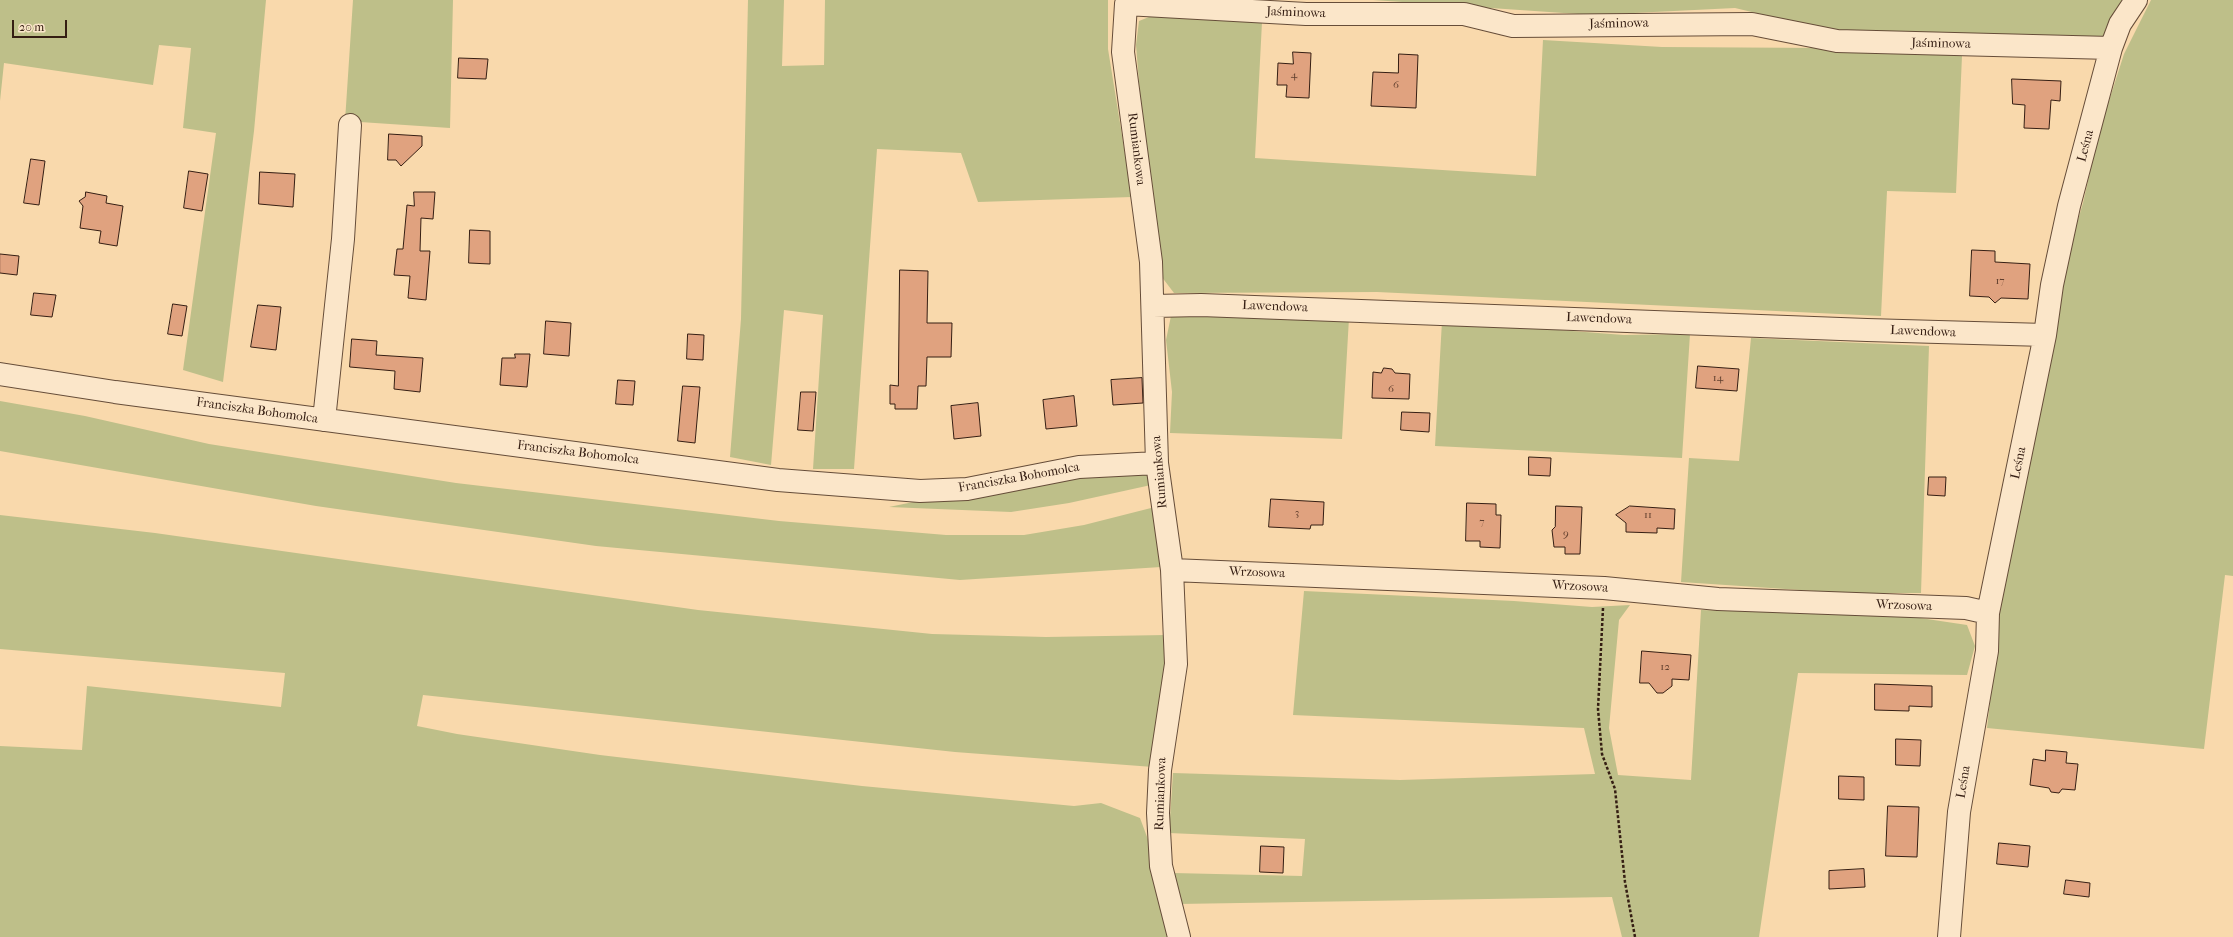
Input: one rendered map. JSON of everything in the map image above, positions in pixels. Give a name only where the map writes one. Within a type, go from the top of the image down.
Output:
[{"type":"street","name":"Leśna","points":[[1949,937],[1959,812],[1987,651],[1988,613],[2045,335],[2052,285],[2069,206],[2111,48],[2120,24],[2136,0]]},
{"type":"street","name":"Jaśminowa","points":[[1126,4],[1306,14],[1464,14],[1513,26],[1752,24],[1837,41],[2111,48]]},
{"type":"street","name":"Rumiankowa","points":[[1126,4],[1123,52],[1151,262],[1157,463],[1172,570],[1176,664],[1160,770],[1158,813],[1161,866],[1179,937]]},
{"type":"street","points":[[324,420],[343,239],[350,125]]},
{"type":"street","name":"Lawendowa","points":[[1153,306],[1201,305],[1867,330],[2045,335]]},
{"type":"street","name":"Franciszka Bohomolca","points":[[0,374],[115,392],[778,480],[920,491],[967,489],[1079,467],[1157,463]]},
{"type":"street","name":"Wrzosowa","points":[[1172,570],[1604,588],[1718,599],[1966,608],[1988,613]]},
{"type":"path","points":[[1604,588],[1598,708],[1602,754],[1615,789],[1625,882],[1635,937]]},
{"type":"green space","points":[[0,0],[266,0],[254,131],[223,382],[183,370],[216,133],[183,128],[191,48],[159,45],[153,85],[4,63],[0,101]]},
{"type":"green space","points":[[353,0],[453,0],[450,128],[345,121]]},
{"type":"green space","points":[[748,0],[784,0],[782,66],[824,65],[825,0],[1108,0],[1108,49],[1132,197],[978,202],[961,153],[877,149],[854,469],[813,469],[823,315],[784,310],[771,465],[730,457],[741,319]]},
{"type":"green space","points":[[1373,0],[2126,0],[2105,38],[1836,32],[1735,8],[1593,15]]},
{"type":"green space","points":[[2151,0],[2233,0],[2233,576],[2225,575],[2204,749],[1987,728],[2000,613],[1999,594],[2060,280],[2083,203],[2099,132],[2124,54]]},
{"type":"green space","points":[[1159,13],[1262,22],[1255,158],[1536,176],[1543,40],[1662,47],[1825,48],[1962,56],[1956,193],[1887,191],[1881,316],[1377,292],[1174,293],[1158,272],[1148,195],[1136,45],[1139,21]]},
{"type":"green space","points":[[1197,315],[1349,318],[1342,439],[1170,433],[1172,392],[1166,340],[1171,316]]},
{"type":"green space","points":[[1442,321],[1624,335],[1690,334],[1682,458],[1435,446]]},
{"type":"green space","points":[[1751,338],[1929,346],[1921,593],[1845,593],[1681,582],[1689,458],[1739,461]]},
{"type":"green space","points":[[0,401],[85,416],[209,444],[456,483],[779,521],[946,535],[1024,535],[1084,525],[1155,507],[1161,567],[960,580],[596,546],[316,506],[0,451]]},
{"type":"green space","points":[[1148,471],[1151,485],[1069,503],[1011,512],[889,507],[918,501],[1099,473]]},
{"type":"green space","points":[[0,515],[155,533],[698,610],[932,634],[1046,637],[1166,635],[1162,709],[1153,767],[955,752],[423,695],[417,726],[457,734],[600,755],[862,786],[1074,806],[1101,803],[1140,818],[1153,853],[1157,897],[1168,937],[0,937],[0,746],[82,750],[87,686],[281,707],[285,673],[0,649]]},
{"type":"green space","points":[[1304,591],[1514,601],[1592,607],[1630,605],[1619,620],[1609,728],[1618,775],[1691,780],[1701,610],[1907,616],[1967,625],[1975,646],[1967,675],[1798,673],[1759,937],[1622,937],[1612,897],[1178,904],[1173,873],[1302,876],[1305,839],[1169,833],[1173,773],[1400,780],[1595,774],[1584,728],[1293,715]]},
{"type":"building","points":[[1293,52],[1311,53],[1309,98],[1286,97],[1287,85],[1277,85],[1278,63],[1293,64]]},
{"type":"building","points":[[1399,54],[1418,55],[1416,108],[1371,106],[1373,72],[1398,73]]},
{"type":"building","points":[[459,58],[488,59],[486,79],[458,78]]},
{"type":"building","points":[[2012,79],[2061,81],[2060,101],[2051,100],[2049,129],[2024,128],[2025,105],[2013,104]]},
{"type":"building","points":[[389,134],[422,136],[422,146],[401,166],[396,160],[388,160]]},
{"type":"building","points":[[31,159],[45,161],[39,205],[24,203]]},
{"type":"building","points":[[189,171],[208,174],[202,211],[184,208]]},
{"type":"building","points":[[260,172],[295,174],[293,207],[259,204]]},
{"type":"building","points":[[86,192],[107,196],[106,203],[123,206],[117,246],[99,243],[101,231],[80,228],[83,206],[79,201],[85,197]]},
{"type":"building","points":[[414,192],[435,192],[433,219],[421,218],[420,251],[430,251],[426,300],[408,298],[410,276],[394,275],[397,249],[403,249],[407,205],[414,206]]},
{"type":"building","points":[[470,230],[490,231],[490,264],[469,263]]},
{"type":"building","points":[[1972,250],[1995,251],[1995,262],[2030,264],[2028,299],[2001,298],[1995,303],[1989,297],[1970,296]]},
{"type":"building","points":[[0,254],[19,256],[17,275],[0,273]]},
{"type":"building","points":[[900,270],[928,271],[927,323],[952,323],[951,357],[927,357],[926,386],[918,386],[917,409],[895,409],[895,404],[890,404],[890,385],[898,386]]},
{"type":"building","points":[[34,293],[56,295],[52,317],[31,315]]},
{"type":"building","points":[[173,304],[187,306],[182,336],[168,334]]},
{"type":"building","points":[[258,305],[281,307],[276,350],[251,347]]},
{"type":"building","points":[[546,321],[571,323],[569,356],[544,354]]},
{"type":"building","points":[[688,334],[704,335],[703,360],[687,359]]},
{"type":"building","points":[[352,339],[377,341],[376,355],[423,358],[420,392],[394,389],[395,371],[350,367]]},
{"type":"building","points":[[515,354],[530,354],[527,387],[500,385],[502,358],[515,358]]},
{"type":"building","points":[[1698,366],[1739,369],[1737,391],[1696,388]]},
{"type":"building","points":[[1384,368],[1392,369],[1395,373],[1410,374],[1409,399],[1372,398],[1373,372],[1381,373]]},
{"type":"building","points":[[1142,378],[1143,403],[1113,405],[1111,380]]},
{"type":"building","points":[[618,380],[635,381],[633,405],[616,404]]},
{"type":"building","points":[[683,386],[700,387],[695,443],[678,441]]},
{"type":"building","points":[[801,392],[816,392],[813,431],[798,430]]},
{"type":"building","points":[[1074,396],[1077,426],[1046,429],[1043,400]]},
{"type":"building","points":[[978,403],[981,436],[954,439],[951,406]]},
{"type":"building","points":[[1402,412],[1430,413],[1429,432],[1401,430]]},
{"type":"building","points":[[1529,457],[1551,458],[1550,476],[1529,475]]},
{"type":"building","points":[[1929,477],[1946,477],[1945,496],[1928,495]]},
{"type":"building","points":[[1271,499],[1324,502],[1323,525],[1311,525],[1310,529],[1269,527]]},
{"type":"building","points":[[1467,503],[1496,504],[1496,515],[1501,515],[1500,548],[1480,547],[1480,541],[1466,541]]},
{"type":"building","points":[[1556,506],[1582,507],[1580,554],[1565,554],[1565,547],[1554,547],[1552,530],[1555,527]]},
{"type":"building","points":[[1630,506],[1675,509],[1674,529],[1657,528],[1657,533],[1626,532],[1626,523],[1616,515]]},
{"type":"building","points":[[1642,651],[1691,655],[1689,680],[1672,679],[1672,686],[1663,693],[1657,693],[1649,683],[1640,683]]},
{"type":"building","points":[[1875,684],[1932,686],[1932,707],[1909,706],[1909,711],[1875,710]]},
{"type":"building","points":[[1896,739],[1921,740],[1920,766],[1896,765]]},
{"type":"building","points":[[2046,750],[2067,752],[2066,763],[2078,764],[2075,790],[2062,789],[2059,793],[2051,792],[2049,788],[2030,785],[2033,759],[2045,761]]},
{"type":"building","points":[[1839,776],[1864,777],[1864,800],[1839,799]]},
{"type":"building","points":[[1888,806],[1919,807],[1917,857],[1886,856]]},
{"type":"building","points":[[1999,843],[2030,846],[2028,867],[1997,864]]},
{"type":"building","points":[[1261,846],[1284,847],[1283,873],[1260,872]]},
{"type":"building","points":[[1864,869],[1865,887],[1829,889],[1829,871]]},
{"type":"building","points":[[2066,880],[2090,883],[2089,897],[2064,894]]}]
